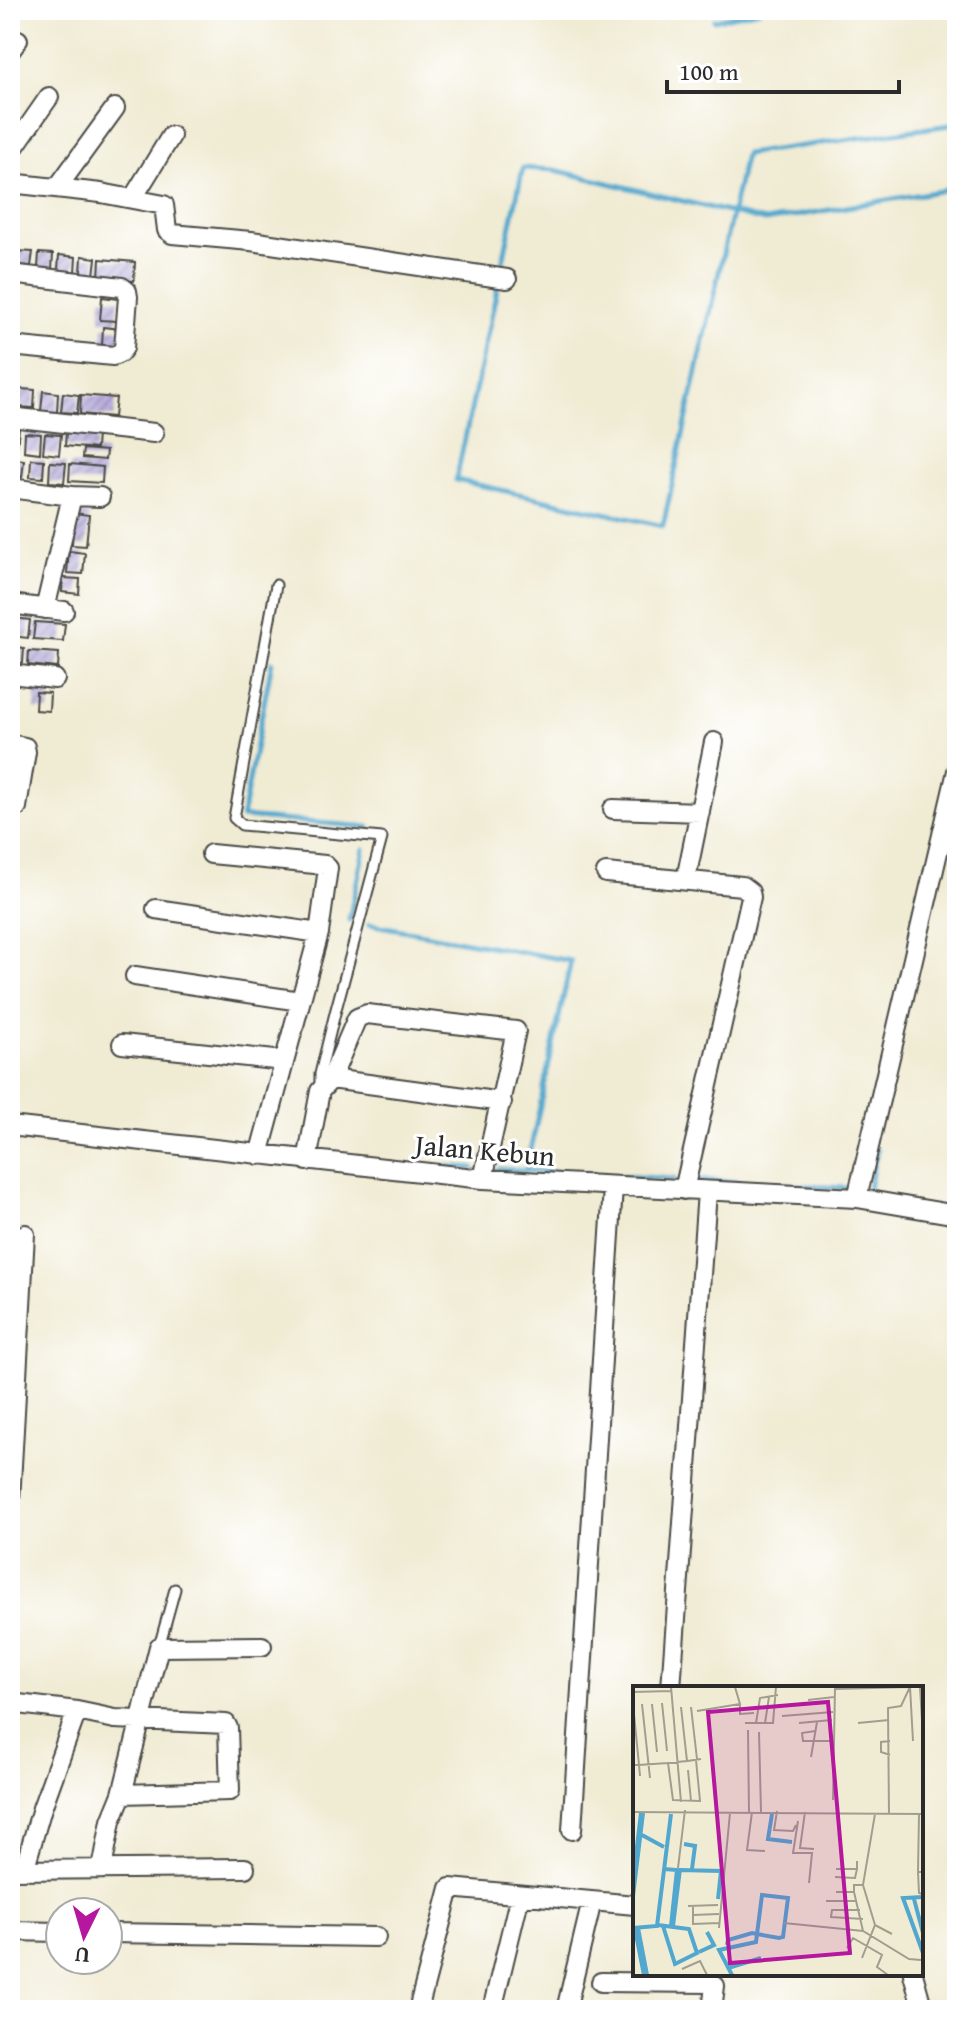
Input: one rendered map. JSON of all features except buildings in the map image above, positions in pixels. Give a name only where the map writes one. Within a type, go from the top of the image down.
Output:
[{"type":"street","points":[[10,153],[49,97]]},
{"type":"street","points":[[57,188],[115,108]]},
{"type":"street","points":[[133,198],[171,136]]},
{"type":"street","points":[[10,183],[133,198],[165,206],[167,230],[172,234],[251,241],[507,279]]},
{"type":"street","points":[[10,274],[122,287],[128,297],[124,348],[113,356],[10,346]]},
{"type":"street","points":[[10,417],[154,433]]},
{"type":"street","points":[[10,488],[100,497]]},
{"type":"street","points":[[10,604],[54,610],[72,496]]},
{"type":"street","points":[[10,674],[55,679]]},
{"type":"street","points":[[686,879],[714,742]]},
{"type":"street","points":[[10,744],[25,747],[26,752],[17,807],[10,810]]},
{"type":"street","points":[[857,1198],[957,771]]},
{"type":"street","points":[[613,809],[700,812]]},
{"type":"street","points":[[211,854],[325,865],[328,871],[319,933],[259,1155]]},
{"type":"street","points":[[606,873],[742,886],[750,892],[684,1190]]},
{"type":"street","points":[[156,909],[319,933]]},
{"type":"street","points":[[135,976],[300,1001]]},
{"type":"street","points":[[307,1161],[325,1085],[357,1018],[367,1014],[516,1031],[483,1179]]},
{"type":"street","points":[[122,1044],[284,1061]]},
{"type":"street","points":[[325,1085],[502,1102]]},
{"type":"street","name":"Jalan Kebun","points":[[10,1126],[483,1179],[857,1198],[957,1215]]},
{"type":"street","points":[[572,1830],[613,1187]]},
{"type":"street","points":[[671,1686],[707,1192]]},
{"type":"street","points":[[10,1501],[25,1234]]},
{"type":"street","points":[[102,1869],[111,1821],[122,1794],[159,1647],[262,1646]]},
{"type":"street","points":[[10,1703],[140,1721],[226,1724],[231,1788],[227,1792],[122,1794]]},
{"type":"street","points":[[77,1711],[17,1870],[245,1868]]},
{"type":"street","points":[[418,2010],[450,1888],[633,1905]]},
{"type":"street","points":[[492,2010],[520,1895]]},
{"type":"street","points":[[566,2010],[592,1901]]},
{"type":"street","points":[[10,1931],[44,1932]]},
{"type":"street","points":[[124,1933],[376,1937]]},
{"type":"street","points":[[914,1976],[923,2010]]},
{"type":"street","points":[[601,1982],[711,1983],[716,1993],[712,2010]]},
{"type":"lane","points":[[276,585],[234,818],[242,825],[382,838],[320,1074],[325,1085]]},
{"type":"lane","points":[[159,1647],[175,1589]]},
{"type":"waterway","points":[[714,20],[759,10]]},
{"type":"waterway","points":[[957,124],[745,154],[663,526],[456,480],[523,168],[555,170],[765,221],[957,188]]},
{"type":"waterway","points":[[272,662],[242,817],[369,827]]},
{"type":"waterway","points":[[349,920],[364,849]]},
{"type":"waterway","points":[[369,924],[571,961],[526,1171]]},
{"type":"waterway","points":[[868,1192],[877,1150]]},
{"type":"waterway","points":[[446,1166],[473,1168]]},
{"type":"waterway","points":[[499,1169],[674,1179]]},
{"type":"waterway","points":[[700,1180],[846,1188]]}]
